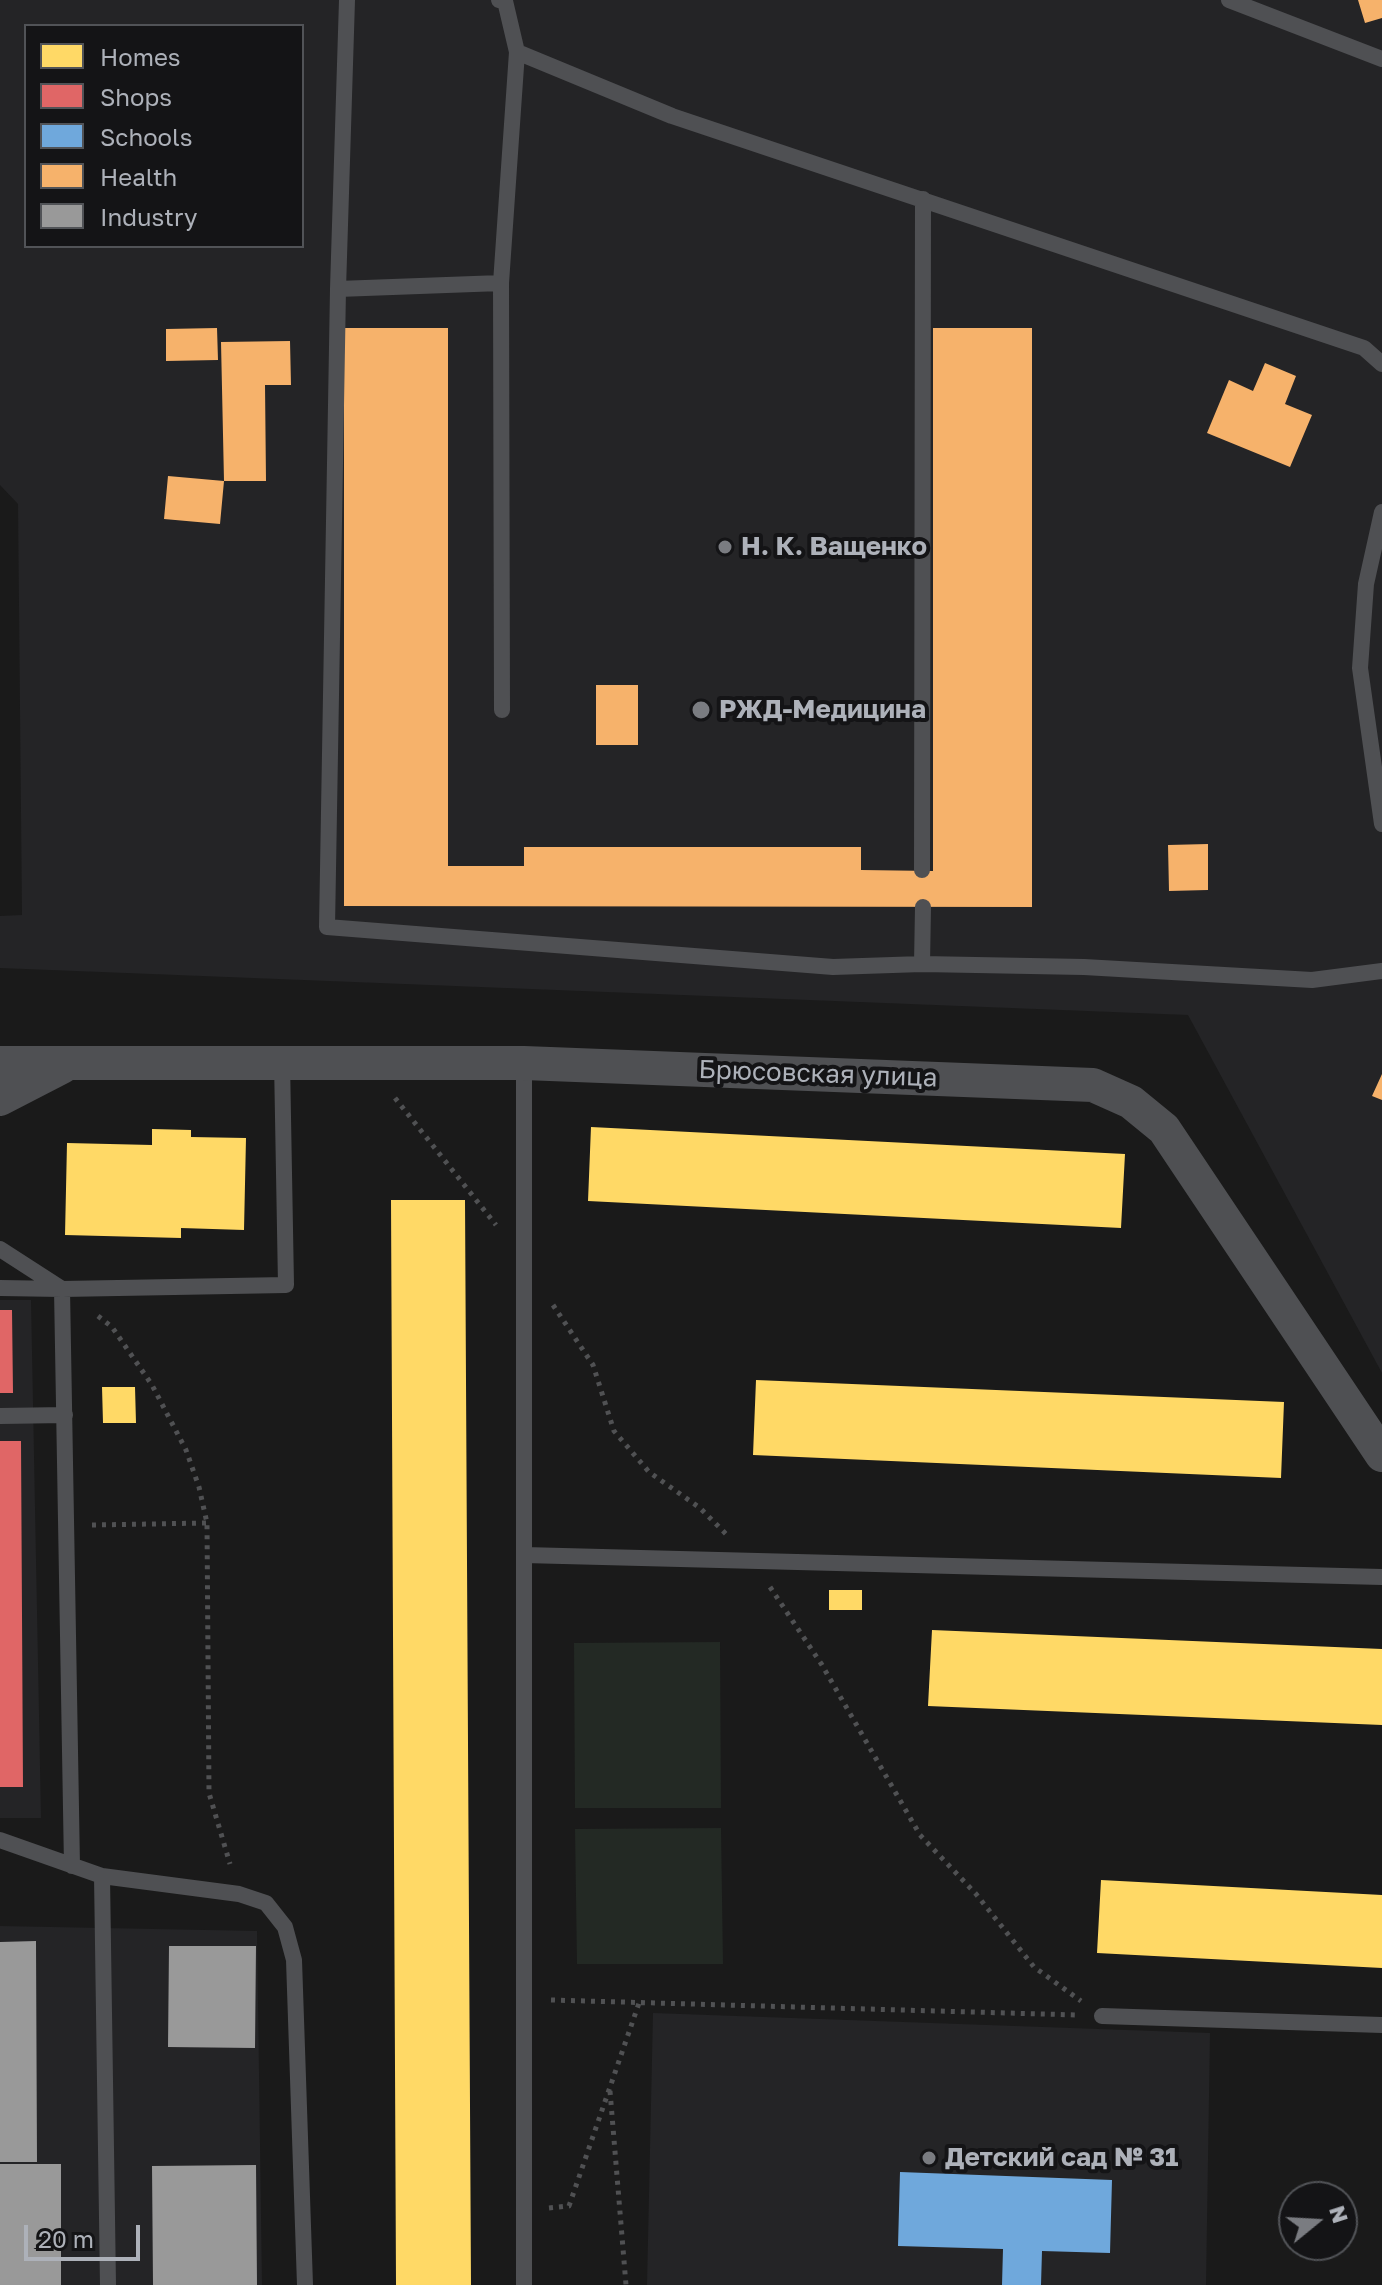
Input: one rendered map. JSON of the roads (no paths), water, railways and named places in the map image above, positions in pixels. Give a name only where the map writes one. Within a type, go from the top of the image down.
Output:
[{"type":"street","name":"Брюсовская улица","points":[[0,1063],[524,1063],[1093,1085],[1131,1102],[1164,1129],[1382,1455]]},
{"type":"street","name":"Брюсовская улица","points":[[0,1099],[66,1065]]},
{"type":"lane","points":[[347,0],[338,289],[327,927],[833,967],[922,964],[1084,967],[1312,980],[1382,971]]},
{"type":"lane","points":[[502,710],[501,283],[517,52],[503,0]]},
{"type":"lane","points":[[1229,0],[1382,59]]},
{"type":"lane","points":[[517,52],[672,116],[1364,348],[1382,364]]},
{"type":"lane","points":[[922,870],[923,199]]},
{"type":"lane","points":[[338,289],[501,283]]},
{"type":"lane","points":[[1382,512],[1366,584],[1360,668],[1382,824]]},
{"type":"lane","points":[[922,964],[923,907]]},
{"type":"lane","points":[[0,1288],[286,1285],[282,1061]]},
{"type":"lane","points":[[524,1063],[524,2285]]},
{"type":"lane","points":[[0,1249],[62,1289]]},
{"type":"lane","points":[[62,1289],[72,1866]]},
{"type":"lane","points":[[0,1416],[65,1415]]},
{"type":"lane","points":[[524,1555],[1382,1577]]},
{"type":"lane","points":[[0,1840],[102,1876],[239,1894],[266,1903],[285,1927],[294,1960],[305,2285]]},
{"type":"lane","points":[[102,1876],[108,2285]]},
{"type":"lane","points":[[1102,2016],[1382,2025]]},
{"type":"place","name":"Н. К. Ващенко","points":[[725,547]]},
{"type":"place","name":"РЖД-Медицина","points":[[701,710]]},
{"type":"place","name":"Детский сад № 31","points":[[929,2158]]}]
